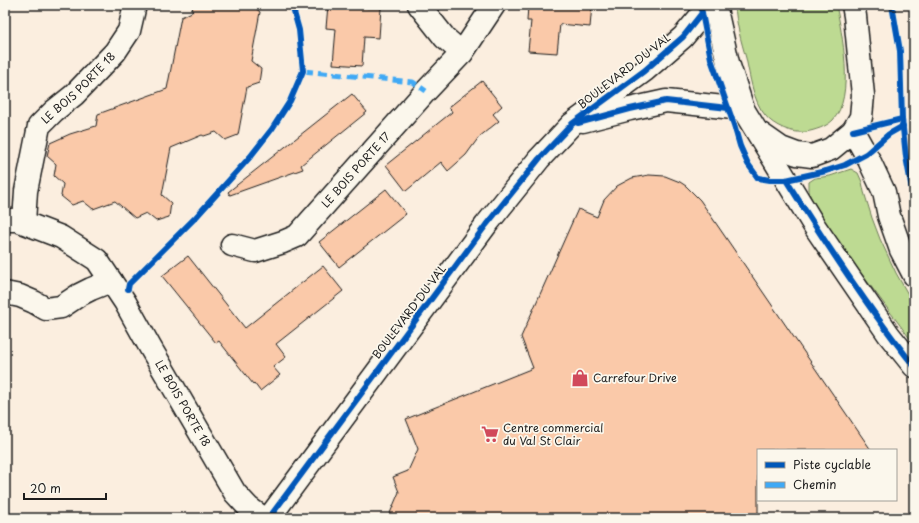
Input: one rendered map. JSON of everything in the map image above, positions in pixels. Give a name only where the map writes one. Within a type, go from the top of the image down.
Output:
[{"type":"street","name":"LE BOIS PORTE 18","points":[[135,5],[129,31],[115,52],[74,95],[54,111],[39,126],[26,191],[15,221],[62,237],[97,260],[125,302],[235,493],[249,508],[263,518]]},
{"type":"street","points":[[419,5],[445,38],[462,53]]},
{"type":"street","name":"LE BOIS PORTE 17","points":[[232,245],[255,251],[297,236],[426,91],[462,53],[494,5]]},
{"type":"street","name":"BOULEVARD DU VAL","points":[[269,518],[486,226],[539,159],[572,124],[644,70],[683,37],[710,5]]},
{"type":"street","points":[[715,5],[728,63],[743,109],[815,227],[889,335],[914,366]]},
{"type":"street","points":[[755,130],[781,148],[797,154],[812,156],[831,149],[853,131],[861,116],[863,95],[856,9]]},
{"type":"street","name":"BOULEVARD DU VAL","points":[[572,124],[666,101],[743,109]]},
{"type":"street","points":[[853,131],[884,192],[889,216],[899,243],[914,275]]},
{"type":"street","points":[[5,293],[20,296],[46,309],[61,307],[78,295],[111,281]]},
{"type":"green space","points":[[735,5],[836,5],[845,64],[845,81],[844,96],[840,110],[833,120],[824,126],[813,130],[806,132],[795,132],[778,126],[765,115],[752,88],[736,18]]},
{"type":"green space","points":[[851,169],[858,173],[880,239],[896,273],[914,305],[914,344],[852,261],[812,200],[809,193],[809,182],[815,178],[830,176]]},
{"type":"building","points":[[193,5],[252,5],[260,12],[251,61],[261,69],[259,83],[247,87],[238,135],[225,140],[216,132],[204,136],[202,135],[171,148],[162,195],[171,203],[169,217],[156,221],[146,213],[135,218],[115,201],[93,209],[83,201],[72,205],[61,196],[63,184],[54,176],[56,164],[47,156],[50,143],[70,134],[96,126],[98,114],[167,89],[181,17],[192,12]]},
{"type":"building","points":[[328,5],[367,5],[367,8],[381,8],[379,38],[364,37],[362,66],[333,64],[336,29],[326,28]]},
{"type":"building","points":[[528,5],[592,5],[590,27],[560,24],[557,53],[528,51],[531,21],[527,21]]},
{"type":"building","points":[[482,81],[502,106],[493,114],[499,121],[479,137],[466,155],[448,171],[441,162],[406,191],[386,165],[452,112],[449,107]]},
{"type":"building","points":[[352,94],[367,112],[301,165],[303,169],[230,195],[228,192]]},
{"type":"building","points":[[649,175],[665,176],[686,186],[700,200],[870,449],[757,449],[758,518],[388,518],[399,492],[393,477],[408,471],[418,449],[406,419],[533,368],[521,337],[578,209],[597,217],[604,200],[617,186],[632,178]]},
{"type":"building","points":[[386,189],[406,214],[339,267],[319,242]]},
{"type":"building","points":[[188,256],[245,328],[323,266],[343,291],[276,344],[286,357],[273,367],[280,375],[260,391],[219,341],[216,343],[162,276]]},
{"type":"marked path","points":[[303,71],[413,82],[426,91]]},
{"type":"cycle path","points":[[128,289],[129,284],[196,217],[250,157],[272,129],[290,101],[303,71],[299,30],[292,5]]},
{"type":"cycle path","points":[[700,5],[711,59],[740,146],[748,164],[758,178],[786,180],[845,165],[866,154],[889,134],[903,126]]},
{"type":"cycle path","points":[[892,5],[900,51],[902,119],[906,157],[914,200]]},
{"type":"cycle path","points":[[269,518],[486,225],[539,159],[572,124],[644,71],[683,37],[702,13]]},
{"type":"cycle path","points":[[578,123],[666,101],[728,108]]},
{"type":"cycle path","points":[[853,131],[902,119]]},
{"type":"cycle path","points":[[786,180],[847,275],[914,366]]},
{"type":"place","name":"Carrefour Drive","points":[[580,378]]},
{"type":"place","name":"Centre commercial du Val St Clair","points":[[490,434]]}]
